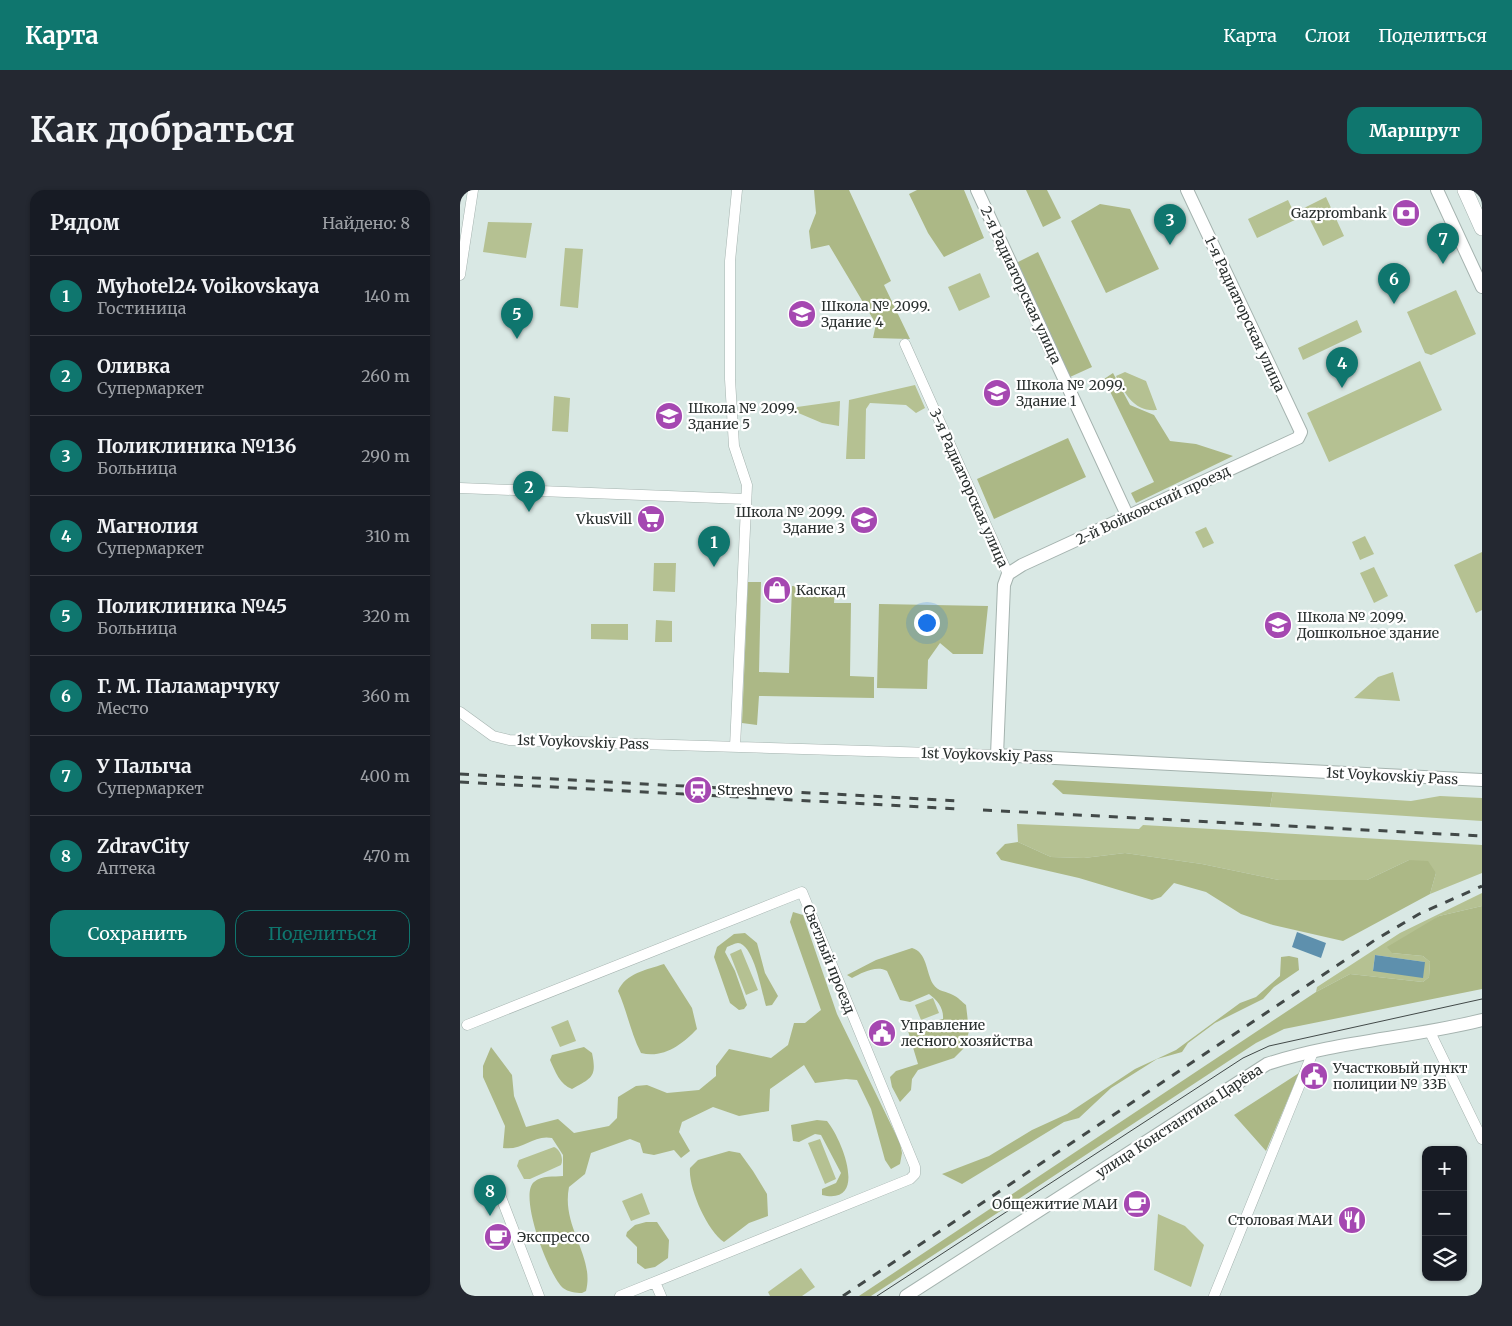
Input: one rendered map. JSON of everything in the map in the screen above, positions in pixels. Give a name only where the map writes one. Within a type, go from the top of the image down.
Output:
[{"type":"main road","points":[[1465,190],[1482,228]]},
{"type":"street","points":[[460,275],[473,190]]},
{"type":"street","points":[[735,747],[747,485],[734,446],[729,322],[730,261],[737,190]]},
{"type":"street","name":"2-я Радиаторская улица","points":[[977,190],[1128,517]]},
{"type":"street","name":"1-я Радиаторская улица","points":[[1187,190],[1301,432],[1298,438]]},
{"type":"street","points":[[1437,190],[1482,287]]},
{"type":"street","name":"3-я Радиаторская улица","points":[[905,344],[1008,574],[1004,584],[997,755]]},
{"type":"street","name":"2-й Войковский проезд","points":[[1008,574],[1298,438]]},
{"type":"street","points":[[460,488],[745,499]]},
{"type":"street","name":"1st Voykovskiy Pass","points":[[460,712],[493,736],[509,740],[997,755],[1482,780]]},
{"type":"street","name":"Светлый проезд","points":[[467,1025],[802,892],[915,1167],[915,1174],[910,1179],[620,1296]]},
{"type":"street","name":"улица Константина Царёва","points":[[906,1296],[1250,1073],[1267,1064],[1312,1052],[1430,1032],[1482,1020]]},
{"type":"street","points":[[1430,1032],[1482,1139]]},
{"type":"street","points":[[1214,1296],[1312,1052]]},
{"type":"street","points":[[500,1192],[539,1296]]},
{"type":"street","points":[[655,1282],[661,1296]]},
{"type":"green space","points":[[814,190],[849,190],[891,281],[884,285],[910,339],[873,338],[876,324],[829,245],[811,249],[809,231],[816,213]]},
{"type":"green space","points":[[917,190],[964,190],[984,238],[944,257],[928,233],[909,194]]},
{"type":"green space","points":[[1026,190],[1047,190],[1061,218],[1043,227]]},
{"type":"green space","points":[[1326,197],[1344,236],[1323,246],[1304,208]]},
{"type":"green space","points":[[1288,200],[1297,219],[1257,238],[1248,219]]},
{"type":"green space","points":[[1100,204],[1130,209],[1159,269],[1106,293],[1071,221]]},
{"type":"green space","points":[[488,222],[532,223],[526,258],[483,252]]},
{"type":"green space","points":[[565,248],[583,249],[578,308],[560,306]]},
{"type":"green space","points":[[1038,252],[1092,367],[1070,377],[1016,263]]},
{"type":"green space","points":[[980,273],[990,297],[959,311],[948,287]]},
{"type":"green space","points":[[1456,290],[1476,334],[1431,355],[1425,353],[1407,312]]},
{"type":"green space","points":[[1357,320],[1362,332],[1303,360],[1298,348]]},
{"type":"green space","points":[[1420,361],[1442,410],[1329,462],[1307,413]]},
{"type":"green space","points":[[1125,372],[1146,381],[1157,410],[1142,408],[1131,400],[1116,376]]},
{"type":"green space","points":[[1113,373],[1130,405],[1154,415],[1170,441],[1196,444],[1233,456],[1136,503],[1131,493],[1154,482],[1104,379]]},
{"type":"green space","points":[[915,385],[925,408],[916,413],[906,405],[870,403],[866,409],[865,459],[846,459],[849,400]]},
{"type":"green space","points":[[554,396],[570,398],[568,432],[552,431]]},
{"type":"green space","points":[[840,401],[839,426],[822,423],[796,412],[797,407]]},
{"type":"green space","points":[[1068,438],[1086,477],[994,519],[977,479]]},
{"type":"green space","points":[[1206,527],[1214,543],[1203,548],[1195,532]]},
{"type":"green space","points":[[1365,536],[1374,554],[1360,560],[1352,542]]},
{"type":"green space","points":[[1482,552],[1482,610],[1476,613],[1454,565]]},
{"type":"green space","points":[[654,563],[676,563],[675,592],[653,591]]},
{"type":"green space","points":[[1374,567],[1388,596],[1374,603],[1360,573]]},
{"type":"green space","points":[[748,582],[761,582],[759,672],[789,673],[792,586],[835,587],[834,603],[851,603],[850,676],[874,677],[874,698],[759,696],[757,725],[742,723]]},
{"type":"green space","points":[[879,604],[988,606],[983,654],[953,654],[940,643],[928,660],[927,689],[877,688]]},
{"type":"green space","points":[[656,620],[672,621],[672,642],[655,642]]},
{"type":"green space","points":[[591,624],[628,624],[628,640],[591,639]]},
{"type":"green space","points":[[1393,672],[1400,701],[1354,698],[1378,677]]},
{"type":"green space","points":[[1055,780],[1273,792],[1270,807],[1063,794],[1052,784]]},
{"type":"green space","points":[[1273,792],[1411,801],[1440,796],[1482,798],[1482,821],[1270,807]]},
{"type":"green space","points":[[1017,824],[1139,829],[1143,825],[1482,845],[1482,873],[1430,894],[1436,873],[1409,860],[1367,880],[1279,880],[1202,864],[1125,853],[1084,858],[1051,857],[1018,842]]},
{"type":"green space","points":[[1018,842],[1051,857],[1084,858],[1125,853],[1202,864],[1279,880],[1367,880],[1409,860],[1428,861],[1436,873],[1430,894],[1343,941],[1273,925],[1241,914],[1206,892],[1174,883],[1161,897],[1152,900],[1079,878],[1001,860],[996,853],[1005,844]]},
{"type":"green space","points":[[1482,893],[1482,906],[1439,916],[1392,953],[1423,956],[1430,962],[1429,977],[1423,982],[1350,974],[1316,992],[1317,987],[1400,933]],"holes":[[[1375,955],[1425,962],[1373,970]]]},
{"type":"green space","points":[[1482,906],[1482,989],[1284,1029],[1256,1043],[871,1296],[859,1296],[1316,992],[1350,974],[1423,982],[1429,977],[1430,962],[1423,956],[1392,953],[1387,947],[1439,916]]},
{"type":"green space","points":[[793,912],[803,915],[837,1014],[900,1143],[902,1153],[900,1164],[891,1169],[885,1160],[871,1109],[857,1080],[846,1079],[815,1083],[804,1065],[770,1089],[769,1111],[739,1116],[713,1107],[682,1122],[679,1132],[690,1151],[681,1158],[674,1150],[654,1155],[643,1153],[640,1143],[630,1139],[591,1153],[585,1174],[569,1187],[568,1202],[573,1228],[586,1266],[588,1278],[586,1291],[577,1293],[563,1288],[557,1281],[543,1253],[532,1218],[530,1190],[534,1182],[544,1177],[563,1176],[563,1155],[552,1138],[546,1137],[516,1147],[503,1148],[505,1126],[483,1077],[483,1066],[491,1047],[512,1075],[514,1096],[526,1127],[558,1119],[574,1133],[609,1126],[617,1118],[618,1097],[636,1086],[647,1085],[667,1093],[699,1090],[716,1076],[716,1066],[729,1049],[771,1058],[788,1045],[794,1023],[805,1023],[821,1010],[790,922]]},
{"type":"green space","points":[[745,933],[757,943],[765,973],[778,996],[772,1005],[766,1006],[749,952],[744,946],[738,943],[734,944],[727,947],[725,952],[735,971],[747,1005],[744,1009],[739,1010],[730,1003],[714,957],[717,947],[734,934]]},
{"type":"green space","points":[[912,948],[921,954],[935,987],[955,996],[966,1005],[969,1031],[965,1047],[954,1058],[918,1070],[912,1079],[911,1090],[900,1102],[892,1087],[890,1077],[896,1071],[918,1064],[908,1031],[917,1025],[943,1019],[941,1008],[929,994],[910,1002],[900,1000],[887,971],[883,969],[869,970],[852,978],[847,975],[876,960]]},
{"type":"green space","points":[[741,949],[758,990],[746,995],[730,954]]},
{"type":"green space","points":[[1281,957],[1298,958],[1299,970],[1274,987],[1263,999],[1215,1023],[1188,1043],[1182,1052],[1157,1059],[1111,1088],[1079,1118],[1064,1122],[962,1184],[942,1174],[989,1156],[1032,1130],[1067,1114],[1135,1069],[1176,1050],[1240,1003],[1256,997],[1280,976]]},
{"type":"green space","points":[[664,964],[692,1008],[697,1029],[679,1045],[665,1052],[657,1054],[641,1053],[618,991],[631,976]]},
{"type":"green space","points":[[933,998],[939,1013],[921,1020],[915,1005]]},
{"type":"green space","points":[[568,1020],[576,1041],[560,1047],[551,1027]]},
{"type":"green space","points":[[584,1047],[592,1053],[593,1072],[588,1079],[572,1089],[561,1081],[550,1060],[552,1055]]},
{"type":"green space","points":[[1299,1073],[1266,1151],[1234,1115]]},
{"type":"green space","points":[[817,1120],[827,1121],[833,1130],[848,1169],[848,1181],[845,1191],[836,1196],[822,1195],[822,1189],[836,1183],[841,1173],[821,1135],[815,1134],[799,1142],[793,1141],[791,1125]]},
{"type":"green space","points":[[820,1139],[836,1179],[825,1184],[808,1143]]},
{"type":"green space","points":[[554,1147],[561,1155],[561,1165],[530,1179],[524,1179],[517,1166],[519,1160]]},
{"type":"green space","points":[[729,1151],[740,1153],[767,1194],[768,1216],[749,1223],[724,1242],[705,1219],[695,1197],[690,1168],[698,1160]]},
{"type":"green space","points":[[642,1193],[650,1214],[631,1221],[622,1201]]},
{"type":"green space","points":[[1158,1214],[1185,1226],[1204,1245],[1191,1287],[1154,1270]]},
{"type":"green space","points":[[657,1222],[669,1240],[668,1258],[655,1267],[645,1269],[637,1263],[637,1247],[626,1236],[627,1232],[635,1225]]},
{"type":"green space","points":[[801,1268],[815,1287],[802,1296],[770,1296],[768,1292]]},
{"type":"water","points":[[1297,932],[1326,943],[1321,958],[1292,947]]},
{"type":"water","points":[[1375,955],[1425,962],[1423,978],[1373,971]]},
{"type":"tram line","points":[[877,1296],[1243,1058],[1269,1046],[1482,999]]},
{"type":"railway","points":[[460,774],[961,801]]},
{"type":"railway","points":[[460,782],[961,809]]},
{"type":"railway","points":[[983,810],[1482,836]]},
{"type":"railway","points":[[843,1296],[1375,940],[1419,914],[1482,886]]},
{"type":"railway","points":[[460,1289],[463,1296]]},
{"type":"place","name":"Gazprombank","points":[[1406,213]]},
{"type":"place","name":"Поликлиника №136","points":[[1170,245]]},
{"type":"place","name":"У Палыча","points":[[1443,264]]},
{"type":"place","name":"Г. М. Паламарчуку","points":[[1394,304]]},
{"type":"place","name":"Школа № 2099. Здание 4","points":[[802,314]]},
{"type":"place","name":"Поликлиника №45","points":[[517,339]]},
{"type":"place","name":"Магнолия","points":[[1342,388]]},
{"type":"place","name":"Школа № 2099. Здание 1","points":[[997,393]]},
{"type":"place","name":"Школа № 2099. Здание 5","points":[[669,416]]},
{"type":"place","name":"Оливка","points":[[529,512]]},
{"type":"place","name":"VkusVill","points":[[651,519]]},
{"type":"place","name":"Школа № 2099. Здание 3","points":[[864,520]]},
{"type":"place","name":"Myhotel24 Voikovskaya","points":[[714,567]]},
{"type":"place","name":"Каскад","points":[[777,590]]},
{"type":"place","name":"Школа № 2099. Дошкольное здание","points":[[1278,625]]},
{"type":"place","name":"Streshnevo","points":[[698,790]]},
{"type":"place","name":"Управление лесного хозяйства","points":[[882,1033]]},
{"type":"place","name":"Участковый пункт полиции № 33Б","points":[[1314,1076]]},
{"type":"place","name":"Общежитие МАИ","points":[[1137,1204]]},
{"type":"place","name":"ZdravCity","points":[[490,1216]]},
{"type":"place","name":"Столовая МАИ","points":[[1352,1220]]},
{"type":"place","name":"Экспрессо","points":[[498,1237]]}]
